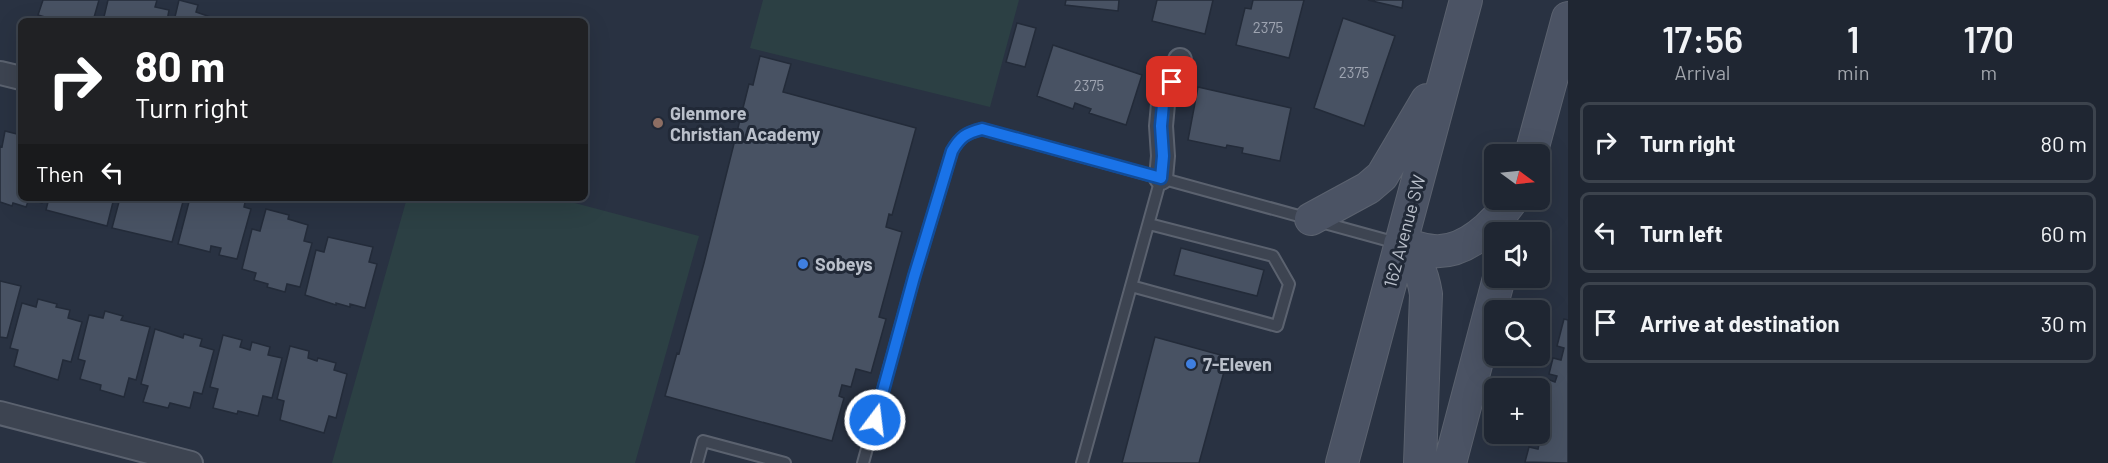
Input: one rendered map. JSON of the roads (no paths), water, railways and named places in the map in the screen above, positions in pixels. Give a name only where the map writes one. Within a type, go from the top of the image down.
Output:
[{"type":"main road","name":"162 Avenue SW","points":[[1342,463],[1466,0]]},
{"type":"main road","points":[[1534,144],[1568,18]]},
{"type":"main road","points":[[1311,219],[1351,199],[1382,176],[1450,60]]},
{"type":"main road","points":[[1400,244],[1434,251],[1454,248],[1473,239],[1504,210]]},
{"type":"main road","points":[[1400,244],[1418,263],[1426,294],[1420,463]]},
{"type":"main road","points":[[1450,463],[1496,288]]},
{"type":"street","points":[[1161,178],[1163,104],[1180,60]]},
{"type":"street","points":[[0,73],[18,77]]},
{"type":"street","points":[[0,413],[190,463]]},
{"type":"lane","points":[[864,463],[914,277],[952,151],[959,138],[968,132],[982,129],[1400,244]]},
{"type":"lane","points":[[1082,463],[1161,178]]},
{"type":"lane","points":[[1131,286],[1277,326],[1280,316],[1289,284],[1273,256],[1149,224]]},
{"type":"lane","points":[[697,463],[703,441],[785,463]]},
{"type":"place","name":"Glenmore Christian Academy","points":[[658,123]]},
{"type":"place","name":"Sobeys","points":[[803,264]]},
{"type":"place","name":"7-Eleven","points":[[1191,364]]}]
